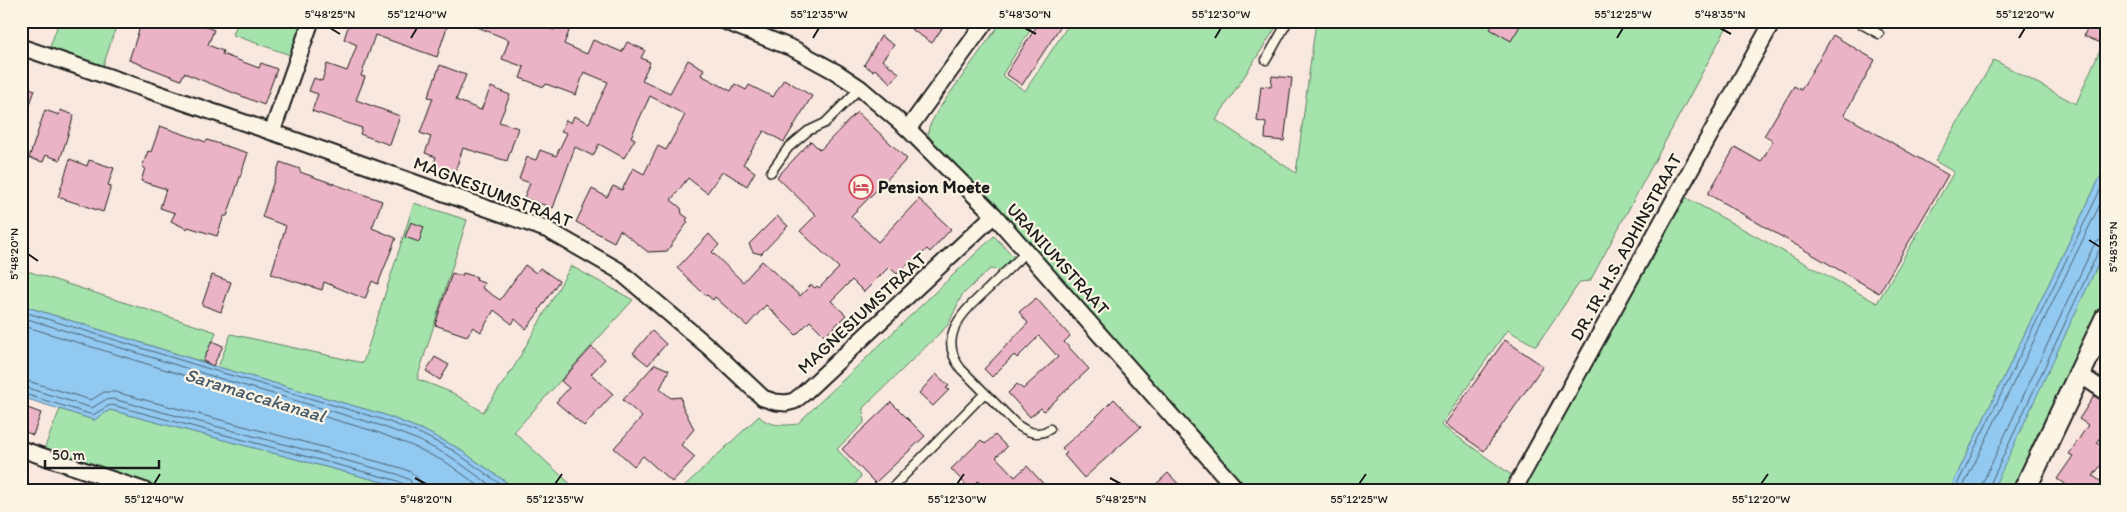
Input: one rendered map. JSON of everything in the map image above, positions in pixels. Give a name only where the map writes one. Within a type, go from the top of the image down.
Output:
[{"type":"street","points":[[272,132],[311,21]]},
{"type":"street","name":"URANIUMSTRAAT","points":[[724,21],[794,49],[860,88],[908,129],[994,215],[1027,251],[1238,491]]},
{"type":"street","points":[[908,129],[986,21]]},
{"type":"street","name":"DR. IR. H.S. ADHINSTRAAT","points":[[1513,491],[1773,21]]},
{"type":"street","name":"MAGNESIUMSTRAAT","points":[[21,47],[526,221],[572,242],[618,270],[710,348],[764,398],[780,403],[794,401],[803,394],[994,215]]},
{"type":"street","points":[[2024,491],[2106,318]]},
{"type":"street","points":[[2079,374],[2106,392]]},
{"type":"street","points":[[21,449],[113,486],[146,491]]},
{"type":"lane","points":[[1266,60],[1288,21]]},
{"type":"lane","points":[[1856,21],[1879,34]]},
{"type":"lane","points":[[771,172],[788,148],[808,131],[825,123],[860,88]]},
{"type":"lane","points":[[1027,251],[963,312],[952,335],[951,348],[955,361],[984,394],[1025,431],[1044,433],[1050,429]]},
{"type":"lane","points":[[888,491],[984,394]]},
{"type":"green space","points":[[59,21],[118,21],[102,69],[49,50]]},
{"type":"green space","points":[[238,21],[308,21],[296,57],[233,35]]},
{"type":"green space","points":[[1002,21],[1036,21],[1002,75],[1025,91],[1071,21],[1280,21],[1216,120],[1296,173],[1316,21],[1730,21],[1590,281],[1580,282],[1536,346],[1507,330],[1441,425],[1513,476],[1505,491],[1245,491],[993,204],[933,143],[928,134],[929,127],[938,110]]},
{"type":"green space","points":[[2106,36],[2106,165],[1949,491],[1554,491],[1550,488],[1548,491],[1519,491],[1683,196],[1877,303],[1954,172],[1935,161],[1994,60],[2076,104]]},
{"type":"green space","points":[[414,203],[467,220],[417,379],[453,393],[483,412],[514,367],[571,266],[633,300],[514,432],[578,491],[519,491],[456,447],[423,430],[382,414],[218,367],[231,334],[363,363]]},
{"type":"green space","points":[[994,236],[1014,257],[1000,270],[990,269],[962,295],[948,325],[863,408],[864,423],[837,449],[861,476],[851,491],[679,491],[759,416],[771,423],[782,425],[797,424]]},
{"type":"green space","points":[[2106,247],[2106,300],[2017,491],[1991,491]]},
{"type":"green space","points":[[21,269],[216,332],[206,363],[21,305]]},
{"type":"green space","points":[[60,409],[94,420],[110,410],[394,485],[408,491],[163,491],[44,449]]},
{"type":"water","points":[[2106,165],[2106,247],[2000,475],[1991,491],[1949,491]]},
{"type":"water","name":"Saramaccakanaal","points":[[21,305],[218,367],[382,414],[423,430],[456,447],[519,491],[408,491],[394,485],[110,410],[94,420],[21,397]]},
{"type":"building","points":[[142,21],[192,21],[214,30],[208,45],[223,51],[222,54],[259,68],[261,63],[277,69],[264,105],[184,73],[181,80],[129,60]]},
{"type":"building","points":[[350,21],[449,21],[437,57],[375,35],[361,76],[365,77],[356,100],[400,116],[390,145],[360,134],[362,128],[312,111],[318,94],[309,91],[314,78],[322,81],[327,64],[347,71],[357,45],[344,39]]},
{"type":"building","points":[[463,21],[529,21],[554,30],[558,21],[573,21],[564,44],[587,54],[593,40],[622,52],[627,42],[645,50],[641,58],[650,62],[642,80],[670,93],[688,60],[704,69],[701,75],[731,91],[735,84],[746,90],[749,85],[773,97],[784,79],[812,96],[784,142],[764,131],[743,164],[755,172],[747,186],[723,171],[707,193],[688,178],[671,200],[681,208],[682,214],[688,218],[686,220],[688,222],[667,251],[648,252],[620,230],[614,242],[576,222],[592,189],[607,197],[613,186],[622,190],[633,168],[644,174],[658,146],[666,150],[685,115],[650,96],[631,137],[635,139],[624,158],[599,144],[593,156],[575,147],[553,208],[524,198],[530,183],[519,179],[527,157],[536,160],[540,150],[556,156],[567,133],[561,131],[566,120],[571,123],[574,116],[589,123],[608,82],[584,72],[576,95],[546,84],[544,87],[520,78],[524,67],[502,59],[509,40]]},
{"type":"building","points":[[917,21],[947,21],[932,43],[911,29]]},
{"type":"building","points":[[1040,21],[1064,21],[1022,85],[1006,74]]},
{"type":"building","points":[[1495,21],[1523,21],[1511,41],[1490,29]]},
{"type":"building","points":[[2090,21],[2097,21],[2106,25],[2106,45],[2084,36]]},
{"type":"building","points":[[1833,35],[1875,60],[1844,115],[1948,175],[1879,293],[1708,194],[1735,147],[1761,162],[1773,141],[1764,136],[1794,86],[1801,90]]},
{"type":"building","points":[[881,36],[894,45],[882,60],[899,73],[891,83],[875,69],[873,71],[864,65]]},
{"type":"building","points":[[440,65],[466,75],[456,100],[481,110],[491,87],[510,95],[499,122],[518,128],[507,161],[463,148],[453,177],[432,169],[436,157],[425,153],[431,137],[420,133],[433,98],[428,97]]},
{"type":"building","points":[[1272,76],[1292,78],[1284,141],[1265,139],[1266,123],[1257,121],[1261,86],[1271,87]]},
{"type":"building","points":[[21,85],[35,90],[23,124],[21,124]]},
{"type":"building","points":[[45,110],[59,115],[60,110],[74,115],[60,160],[46,155],[43,162],[29,158]]},
{"type":"building","points":[[857,112],[907,159],[851,216],[878,242],[919,199],[951,229],[930,252],[927,249],[912,264],[910,262],[897,274],[889,267],[864,292],[852,280],[831,301],[846,315],[825,336],[810,321],[796,335],[766,305],[747,326],[715,297],[713,300],[706,296],[677,268],[709,234],[719,245],[712,252],[743,282],[762,261],[800,296],[811,285],[819,288],[839,268],[800,231],[816,215],[777,177],[811,141],[820,150]]},
{"type":"building","points":[[160,126],[206,142],[207,140],[248,153],[227,216],[224,216],[217,236],[188,227],[187,229],[171,221],[175,213],[160,208],[166,189],[141,181],[145,168],[142,167],[148,151],[151,152]]},
{"type":"building","points":[[70,159],[87,166],[89,160],[114,168],[108,185],[111,186],[103,212],[58,197]]},
{"type":"building","points":[[280,162],[300,169],[300,172],[382,201],[372,228],[396,238],[378,284],[372,281],[365,299],[324,282],[322,290],[271,274],[286,226],[262,217]]},
{"type":"building","points":[[777,216],[788,226],[761,254],[753,252],[749,244]]},
{"type":"building","points":[[411,222],[424,227],[419,242],[405,237]]},
{"type":"building","points":[[525,265],[536,273],[540,268],[559,281],[526,329],[515,319],[512,324],[494,310],[481,332],[473,327],[467,336],[435,325],[452,273],[462,276],[463,273],[477,277],[476,280],[484,283],[482,288],[500,300]]},
{"type":"building","points":[[212,275],[231,282],[221,312],[202,305]]},
{"type":"building","points":[[1036,298],[1070,336],[1064,342],[1089,369],[1044,411],[1041,408],[1030,417],[1008,393],[1017,384],[1023,389],[1058,357],[1039,336],[1017,358],[1014,355],[992,377],[984,369],[1028,323],[1019,312]]},
{"type":"building","points":[[652,331],[666,344],[648,365],[633,353]]},
{"type":"building","points":[[1505,340],[1543,366],[1484,451],[1445,424]]},
{"type":"building","points":[[212,341],[223,346],[213,366],[203,361]]},
{"type":"building","points":[[592,347],[605,359],[591,374],[613,394],[584,426],[556,402],[569,388],[561,381]]},
{"type":"building","points":[[435,357],[449,365],[440,380],[426,371]]},
{"type":"building","points":[[655,364],[669,370],[660,389],[671,398],[681,397],[682,405],[694,429],[681,445],[695,457],[672,482],[643,456],[634,466],[614,448],[642,417],[623,400]]},
{"type":"building","points":[[936,374],[949,386],[946,388],[949,390],[933,406],[919,393]]},
{"type":"building","points":[[2094,396],[2106,404],[2106,430],[2097,443],[2106,448],[2106,458],[2093,476],[2106,485],[2106,491],[2063,491],[2066,485],[2057,479],[2073,456],[2069,454],[2088,425],[2079,419]]},
{"type":"building","points":[[1114,399],[1141,427],[1084,478],[1064,455],[1067,453],[1062,448]]},
{"type":"building","points":[[891,402],[925,436],[875,483],[842,449]]},
{"type":"building","points":[[25,407],[41,413],[33,435],[21,430],[21,417]]},
{"type":"building","points":[[995,435],[1007,447],[996,457],[1015,477],[1027,466],[1050,491],[987,491],[978,481],[970,489],[951,469],[981,440],[985,444]]},
{"type":"building","points":[[1168,473],[1185,491],[1149,491]]},
{"type":"place","name":"Pension Moete","points":[[861,187]]}]
